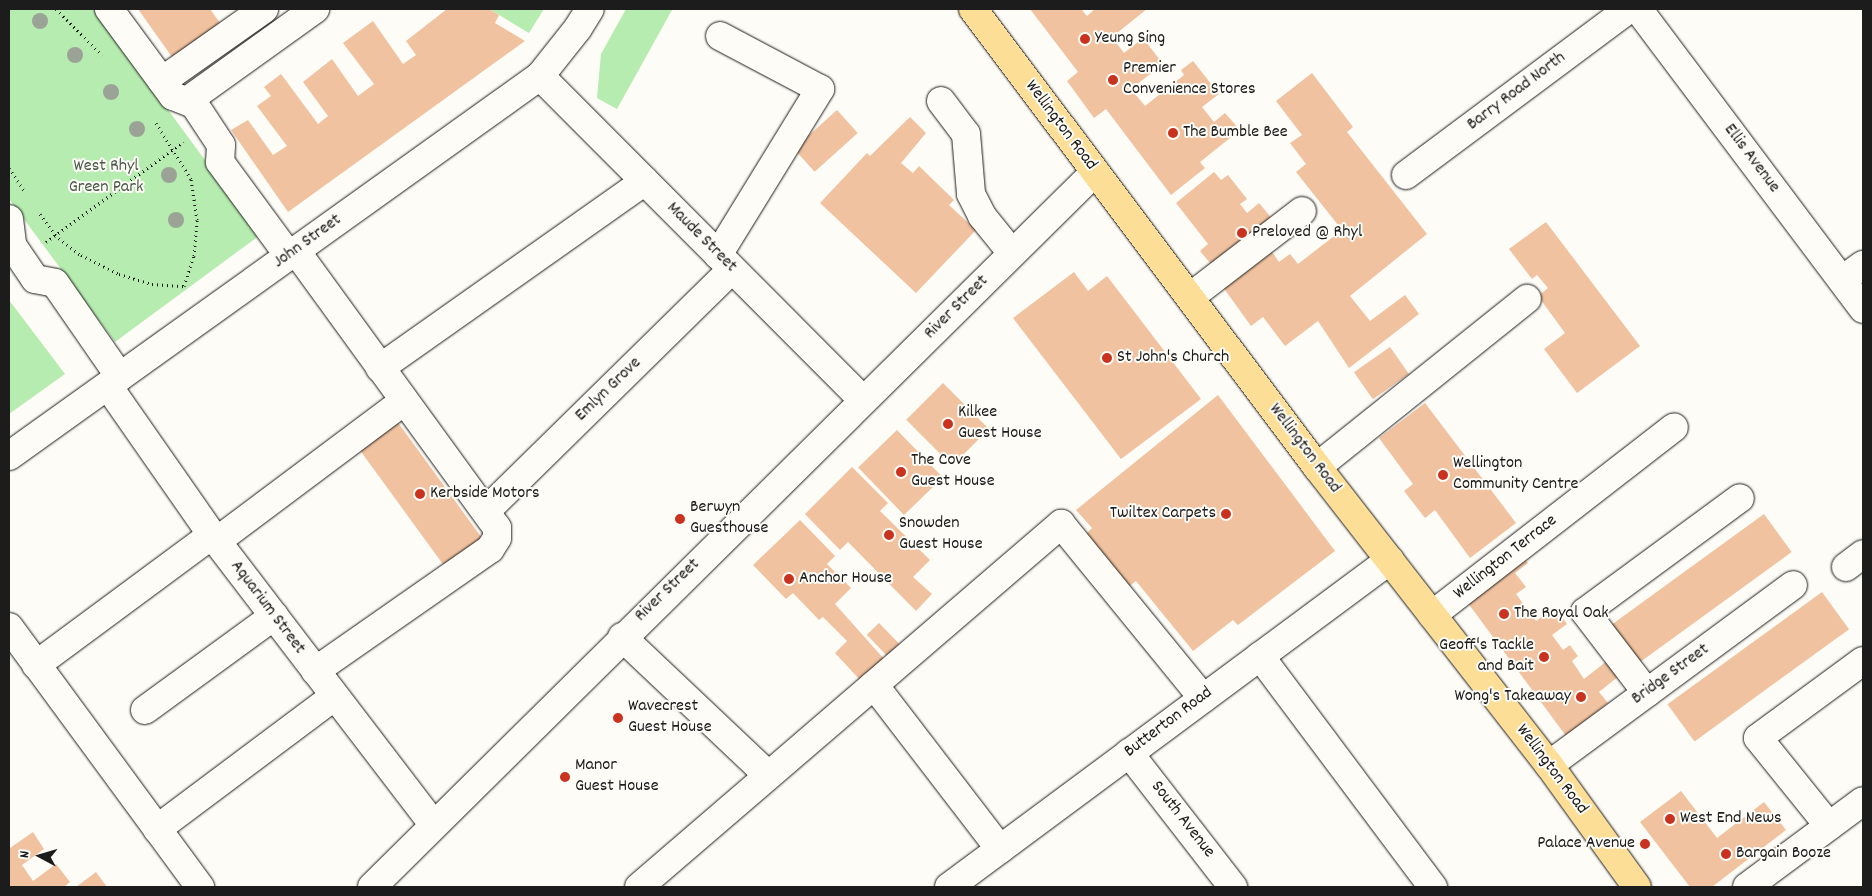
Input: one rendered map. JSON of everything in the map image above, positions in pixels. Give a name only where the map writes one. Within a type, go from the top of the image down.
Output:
[{"type":"main road","name":"Wellington Road","points":[[974,9],[1318,467],[1549,765],[1637,887]]},
{"type":"street","points":[[110,9],[173,96],[194,104],[221,145],[220,162],[380,368],[497,528],[497,538],[490,549],[316,671]]},
{"type":"street","points":[[162,81],[264,9]]},
{"type":"street","points":[[187,101],[315,9]]},
{"type":"street","name":"John Street","points":[[9,456],[540,76],[578,28],[590,9]]},
{"type":"street","name":"Barry Road North","points":[[1406,176],[1629,9]]},
{"type":"street","name":"Ellis Avenue","points":[[1638,9],[1853,273],[1863,309]]},
{"type":"street","name":"Emlyn Grove","points":[[486,511],[725,262],[820,89],[720,36]]},
{"type":"street","name":"Maude Street","points":[[540,76],[863,400]]},
{"type":"street","points":[[941,101],[966,134],[971,194],[982,216],[1012,253]]},
{"type":"street","name":"River Street","points":[[372,887],[622,637],[1095,172]]},
{"type":"street","points":[[380,368],[645,181]]},
{"type":"street","points":[[1190,297],[1302,211]]},
{"type":"street","name":"Aquarium Street","points":[[9,219],[12,245],[21,260],[35,279],[55,283],[114,381],[214,538],[434,825]]},
{"type":"street","points":[[1318,467],[1527,299]]},
{"type":"street","points":[[36,665],[404,402]]},
{"type":"street","name":"Wellington Terrace","points":[[1432,615],[1674,427]]},
{"type":"street","points":[[1647,693],[1586,612],[1740,498]]},
{"type":"street","points":[[639,887],[1061,524],[1203,698]]},
{"type":"street","name":"Butterton Road","points":[[949,887],[1390,560]]},
{"type":"street","name":"Bridge Street","points":[[1549,765],[1793,585]]},
{"type":"street","points":[[145,710],[274,616]]},
{"type":"street","points":[[9,627],[200,887]]},
{"type":"street","points":[[622,637],[768,775]]},
{"type":"street","points":[[1260,656],[1422,884]]},
{"type":"street","points":[[1829,826],[1758,738],[1863,661]]},
{"type":"street","points":[[874,685],[1000,849]]},
{"type":"street","points":[[157,829],[335,696]]},
{"type":"street","name":"South Avenue","points":[[1129,753],[1222,883]]},
{"type":"street","points":[[1747,887],[1863,801]]},
{"type":"path","points":[[56,9],[109,62]]},
{"type":"path","points":[[34,205],[55,235],[81,255],[120,274],[152,284],[184,286],[194,256],[197,220],[191,179],[174,148],[151,116]]},
{"type":"path","points":[[21,260],[207,125]]},
{"type":"path","points":[[9,168],[29,198]]},
{"type":"green space","name":"West Rhyl Green Park","points":[[9,9],[94,9],[260,235],[115,342],[9,199]]},
{"type":"green space","points":[[489,9],[544,9],[529,33]]},
{"type":"green space","points":[[626,9],[672,10],[617,109],[597,98],[601,54]]},
{"type":"green space","points":[[9,300],[65,374],[9,414]]},
{"type":"building","points":[[138,9],[210,9],[220,23],[172,57]]},
{"type":"building","points":[[447,9],[489,9],[499,15],[495,23],[525,41],[288,212],[231,130],[248,120],[273,155],[287,146],[257,106],[271,96],[264,87],[281,74],[318,124],[328,116],[303,82],[332,59],[358,96],[374,84],[343,43],[373,21],[403,64],[416,55],[406,41]]},
{"type":"building","points":[[1030,9],[1081,9],[1087,16],[1095,9],[1147,9],[1112,37],[1124,53],[1143,38],[1163,64],[1131,89],[1145,106],[1184,75],[1181,70],[1193,61],[1219,94],[1202,107],[1214,122],[1225,113],[1240,130],[1200,162],[1205,168],[1171,195],[1106,109],[1094,118],[1067,81],[1078,72]]},
{"type":"building","points":[[1312,73],[1353,127],[1347,132],[1427,234],[1350,296],[1370,321],[1405,295],[1419,314],[1349,368],[1318,321],[1285,346],[1263,317],[1251,326],[1220,283],[1268,246],[1279,262],[1290,254],[1298,264],[1342,230],[1296,172],[1306,164],[1290,143],[1302,135],[1276,101]]},
{"type":"building","points":[[837,110],[858,133],[815,172],[794,149]]},
{"type":"building","points":[[910,117],[926,133],[901,163],[913,173],[919,166],[954,200],[949,205],[976,230],[916,293],[820,203],[867,153],[870,156]]},
{"type":"building","points":[[1214,172],[1221,180],[1228,175],[1247,199],[1240,204],[1247,213],[1259,203],[1275,222],[1216,270],[1200,251],[1208,244],[1176,203]]},
{"type":"building","points":[[1546,222],[1640,346],[1577,393],[1544,349],[1565,333],[1538,296],[1548,288],[1537,275],[1532,279],[1509,249]]},
{"type":"building","name":"St John's Church","points":[[1074,272],[1088,291],[1107,276],[1201,399],[1121,459],[1013,318]]},
{"type":"building","points":[[1390,347],[1409,374],[1373,399],[1354,372]]},
{"type":"building","name":"Kilkee Guest House","points":[[943,383],[989,429],[952,466],[906,420]]},
{"type":"building","name":"Twiltex Carpets","points":[[1218,395],[1335,551],[1238,625],[1233,620],[1193,651],[1136,581],[1127,588],[1083,537],[1092,528],[1076,510]]},
{"type":"building","name":"Wellington Community Centre","points":[[1425,403],[1516,523],[1470,558],[1435,510],[1425,518],[1404,491],[1413,484],[1379,438]]},
{"type":"building","name":"Kerbside Motors","points":[[394,417],[486,543],[448,571],[356,445]]},
{"type":"building","name":"The Cove Guest House","points":[[897,430],[943,477],[904,515],[858,468]]},
{"type":"building","points":[[852,467],[888,503],[880,511],[930,560],[913,577],[932,594],[916,611],[848,542],[840,550],[805,514]]},
{"type":"building","points":[[1764,514],[1792,552],[1635,666],[1607,628]]},
{"type":"building","points":[[800,520],[835,556],[827,564],[851,588],[835,604],[884,659],[861,681],[835,653],[847,641],[823,617],[819,620],[793,593],[786,599],[753,565]]},
{"type":"building","points":[[1522,555],[1528,563],[1515,573],[1526,587],[1516,594],[1536,621],[1555,607],[1567,624],[1552,635],[1563,650],[1570,645],[1578,656],[1572,661],[1584,679],[1612,657],[1624,672],[1599,692],[1608,703],[1566,736],[1465,599]]},
{"type":"building","points":[[1822,592],[1849,629],[1695,741],[1667,704]]},
{"type":"building","points":[[879,623],[899,644],[887,656],[867,635]]},
{"type":"building","points":[[1681,791],[1717,838],[1764,802],[1786,830],[1712,887],[1690,887],[1640,822]]},
{"type":"building","points":[[33,832],[44,849],[22,865],[33,881],[56,864],[70,882],[64,887],[9,887],[9,846],[10,848]]},
{"type":"building","points":[[96,872],[107,887],[76,887]]},
{"type":"place","name":"Yeung Sing","points":[[1085,39]]},
{"type":"place","name":"Premier Convenience Stores","points":[[1113,80]]},
{"type":"place","name":"The Bumble Bee","points":[[1173,133]]},
{"type":"place","name":"Preloved @ Rhyl","points":[[1242,233]]},
{"type":"place","name":"St John's Church","points":[[1107,358]]},
{"type":"place","name":"Kilkee Guest House","points":[[948,424]]},
{"type":"place","name":"The Cove Guest House","points":[[901,472]]},
{"type":"place","name":"Wellington Community Centre","points":[[1443,475]]},
{"type":"place","name":"Kerbside Motors","points":[[420,494]]},
{"type":"place","name":"Twiltex Carpets","points":[[1226,514]]},
{"type":"place","name":"Berwyn Guesthouse","points":[[680,519]]},
{"type":"place","name":"Snowden Guest House","points":[[889,535]]},
{"type":"place","name":"Anchor House","points":[[789,579]]},
{"type":"place","name":"The Royal Oak","points":[[1504,614]]},
{"type":"place","name":"Geoff's Tackle and Bait","points":[[1544,657]]},
{"type":"place","name":"Wong's Takeaway","points":[[1581,697]]},
{"type":"place","name":"Wavecrest Guest House","points":[[618,718]]},
{"type":"place","name":"Manor Guest House","points":[[565,777]]},
{"type":"place","name":"West End News","points":[[1670,819]]},
{"type":"place","name":"Palace Avenue","points":[[1645,844]]},
{"type":"place","name":"Bargain Booze","points":[[1726,854]]}]
